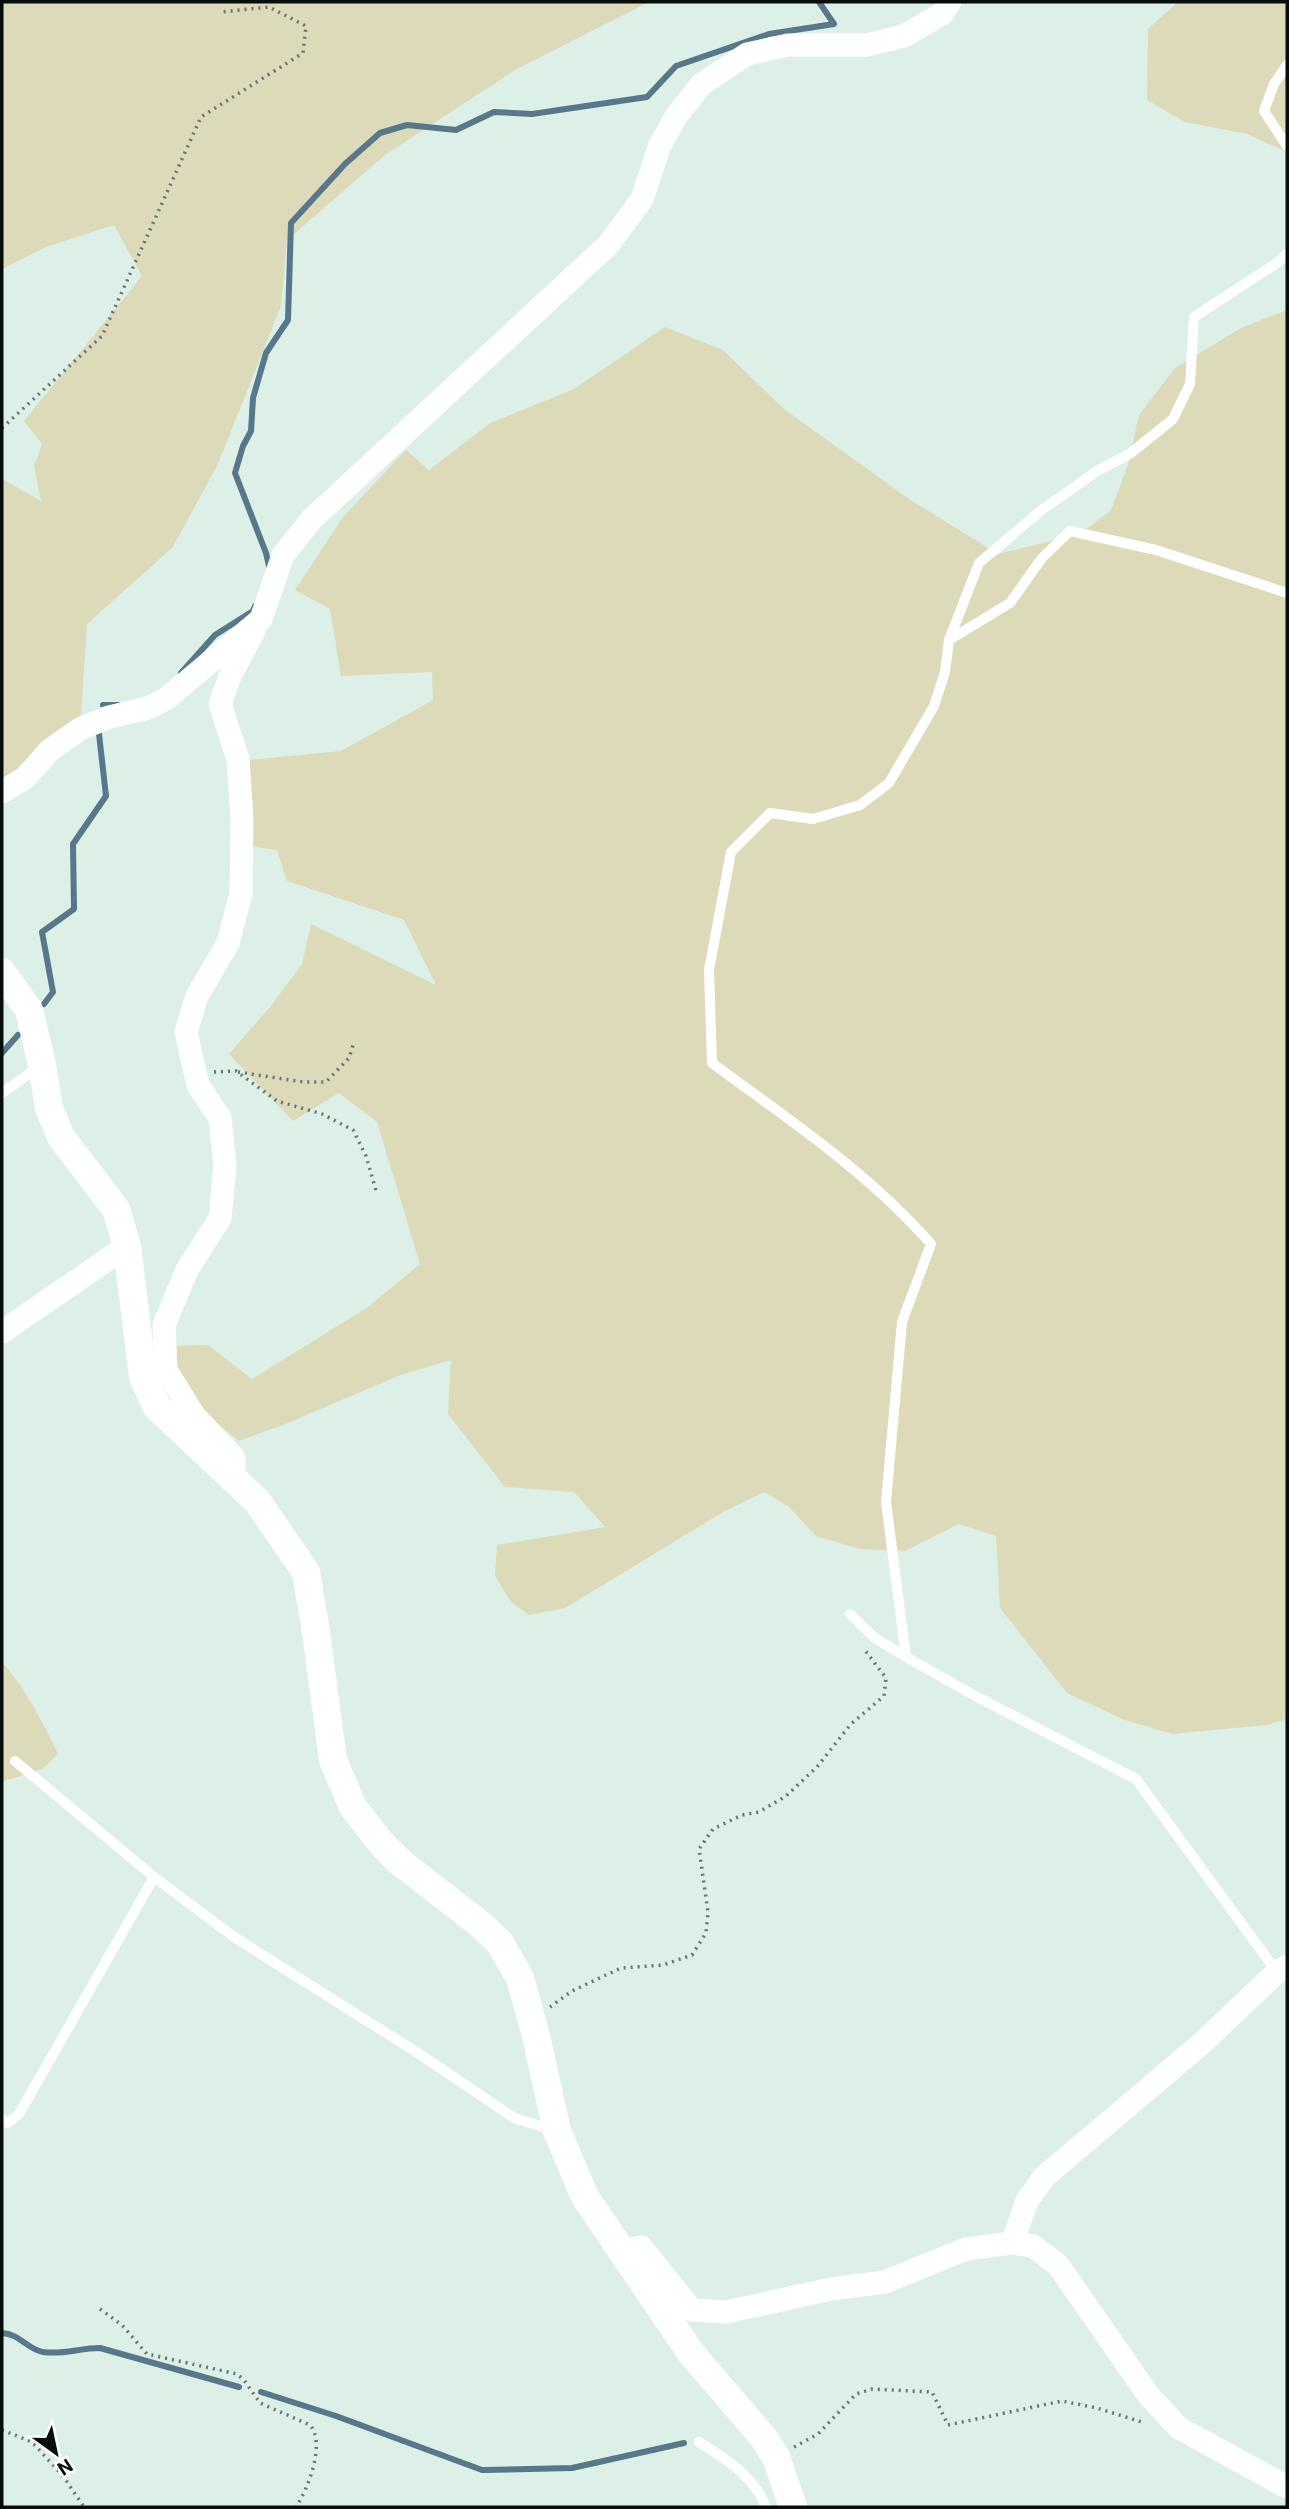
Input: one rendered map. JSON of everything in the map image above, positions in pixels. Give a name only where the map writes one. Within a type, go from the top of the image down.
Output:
[{"type":"street","points":[[233,1479],[234,1458],[194,1415],[166,1370],[164,1325],[187,1269],[219,1218],[225,1166],[219,1118],[198,1085],[186,1032],[197,996],[228,943],[241,893],[242,819],[238,759],[220,704],[230,676],[261,619],[283,555],[312,519],[609,244],[642,200],[660,145],[677,115],[702,84],[747,54],[788,45],[867,45],[904,36],[942,14],[950,2]]},
{"type":"street","points":[[2,792],[25,778],[50,750],[80,729],[109,717],[148,708],[166,699],[261,619]]},
{"type":"street","points":[[2,972],[29,1010],[49,1108],[61,1137],[116,1209],[127,1246],[143,1377],[157,1407],[257,1500],[306,1572],[333,1760],[353,1807],[381,1843],[400,1862],[481,1924],[500,1943],[520,1978],[557,2131],[585,2197],[691,2353],[763,2437],[776,2457],[793,2507]]},
{"type":"street","points":[[2,1332],[127,1246]]},
{"type":"street","points":[[1012,2243],[1027,2201],[1044,2177],[1284,1975]]},
{"type":"street","points":[[621,2252],[641,2246],[692,2310],[726,2312],[831,2288],[885,2282],[966,2249],[1012,2243],[1033,2246],[1058,2265],[1149,2396],[1179,2428],[1287,2487]]},
{"type":"lane","points":[[1287,65],[1274,84],[1264,111],[1287,146]]},
{"type":"lane","points":[[906,1657],[886,1502],[902,1322],[931,1244],[912,1223],[839,1157],[712,1063],[709,970],[731,852],[770,813],[813,819],[860,805],[889,783],[934,706],[945,672],[949,640],[979,563],[1044,509],[1097,471],[1131,453],[1173,419],[1190,384],[1194,317],[1287,254]]},
{"type":"lane","points":[[949,640],[1010,603],[1042,558],[1070,531],[1156,550],[1287,593]]},
{"type":"lane","points":[[2,1093],[42,1065]]},
{"type":"lane","points":[[850,1614],[875,1637],[906,1657],[1136,1779],[1284,1975]]},
{"type":"lane","points":[[15,1761],[155,1877],[234,1937],[421,2055],[514,2118],[557,2131]]},
{"type":"lane","points":[[2,2120],[8,2123],[19,2114],[155,1877]]},
{"type":"lane","points":[[699,2442],[732,2463],[759,2490],[766,2507]]},
{"type":"path","points":[[2,428],[102,336],[201,117],[303,53],[306,26],[269,7],[221,12]]},
{"type":"path","points":[[214,1080],[213,1072],[236,1071],[303,1082],[326,1082],[349,1058],[354,1042]]},
{"type":"path","points":[[236,1071],[277,1101],[322,1114],[353,1130],[366,1156],[377,1194]]},
{"type":"path","points":[[531,2020],[572,1991],[621,1968],[663,1965],[692,1955],[706,1933],[708,1912],[699,1849],[713,1829],[742,1815],[759,1812],[786,1796],[817,1767],[851,1724],[884,1696],[886,1678],[864,1651],[850,1614]]},
{"type":"path","points":[[100,2309],[122,2325],[146,2354],[237,2374],[260,2403],[316,2430],[318,2445],[304,2495],[296,2507]]},
{"type":"path","points":[[776,2457],[818,2434],[856,2394],[872,2389],[932,2392],[948,2425],[1062,2401],[1097,2408],[1153,2425],[1171,2420]]},
{"type":"path","points":[[2,2430],[32,2442],[63,2476],[85,2507]]},
{"type":"shaded area","points":[[2,2],[649,2],[517,69],[385,155],[287,240],[281,306],[218,464],[173,547],[87,624],[81,715],[17,769],[2,778],[2,479],[41,501],[34,466],[42,444],[24,421],[142,276],[114,225],[46,247],[2,269]]},
{"type":"shaded area","points":[[1178,2],[1287,2],[1287,152],[1247,134],[1185,122],[1147,100],[1148,29]]},
{"type":"shaded area","points":[[1287,310],[1287,1719],[1267,1725],[1172,1734],[1122,1719],[1067,1693],[1000,1608],[996,1536],[959,1524],[905,1551],[859,1549],[816,1536],[789,1507],[764,1492],[725,1511],[565,1608],[529,1615],[511,1602],[495,1576],[497,1545],[605,1527],[574,1492],[505,1487],[448,1414],[451,1360],[398,1376],[239,1441],[209,1417],[178,1379],[173,1346],[208,1345],[252,1379],[368,1307],[420,1264],[377,1122],[339,1093],[293,1121],[229,1054],[270,1007],[302,964],[311,924],[436,985],[404,920],[287,881],[277,850],[249,846],[250,760],[341,751],[433,700],[432,672],[341,676],[330,609],[295,590],[343,517],[406,450],[429,470],[490,423],[574,389],[665,327],[723,350],[784,409],[909,499],[998,554],[1080,534],[1111,510],[1128,465],[1139,415],[1175,368],[1241,328]]},
{"type":"shaded area","points":[[2,1662],[26,1694],[58,1754],[42,1769],[4,1781],[2,1780]]},
{"type":"waterway","points":[[270,570],[235,473],[243,446],[251,431],[253,398],[266,353],[288,320],[291,223],[345,164],[380,133],[407,125],[456,130],[494,112],[532,114],[647,97],[676,66],[769,34],[834,24],[819,2]]},
{"type":"waterway","points":[[181,673],[215,635],[253,611],[255,606]]},
{"type":"waterway","points":[[103,705],[118,705]]},
{"type":"waterway","points":[[44,1004],[53,992],[42,932],[74,909],[73,844],[106,796],[99,734]]},
{"type":"waterway","points":[[2,1053],[18,1035]]},
{"type":"waterway","points":[[2,2333],[14,2336],[43,2352],[100,2348],[239,2387]]},
{"type":"waterway","points":[[261,2392],[336,2416],[482,2470],[572,2468],[684,2443]]}]
